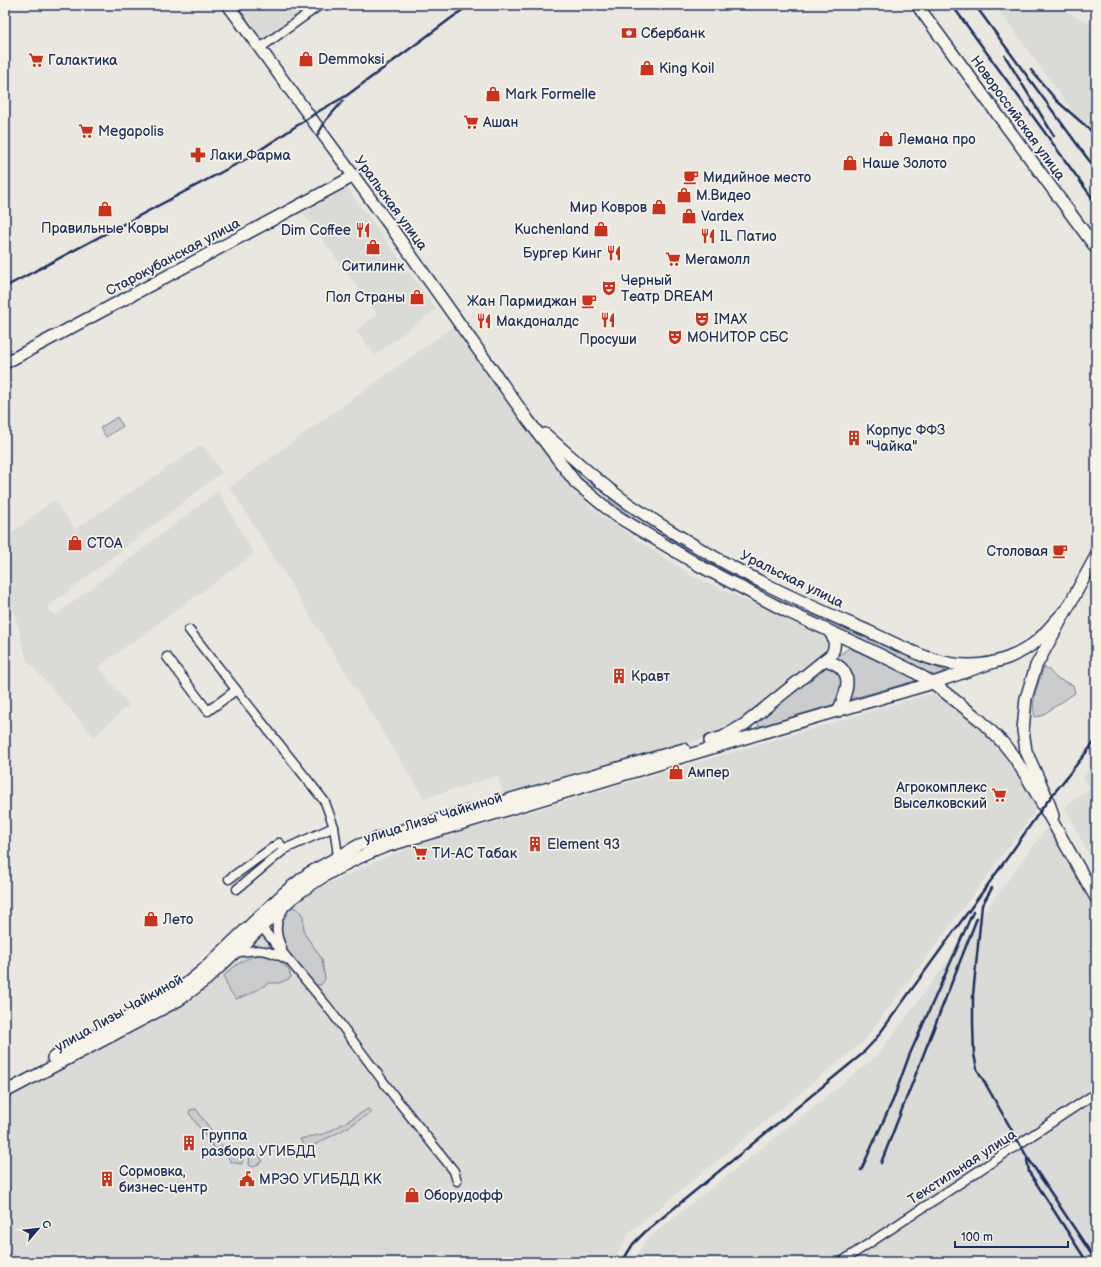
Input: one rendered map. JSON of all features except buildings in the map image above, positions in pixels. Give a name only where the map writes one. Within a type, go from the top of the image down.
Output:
[{"type":"main road","name":"Уральская улица","points":[[228,5],[354,176],[528,420],[576,483],[615,515],[700,566],[786,611],[889,659],[933,683],[980,720],[1003,743],[1014,757],[1087,880]]},
{"type":"main road","name":"Новороссийская улица","points":[[917,5],[1096,248]]},
{"type":"main road","name":"Старокубанская улица","points":[[5,363],[354,176]]},
{"type":"main road","name":"Уральская улица","points":[[528,420],[599,481],[628,503],[704,551],[739,571],[800,601],[925,656],[947,664],[971,665],[994,662],[1016,654],[1029,647],[1040,638],[1064,612]]},
{"type":"main road","points":[[599,481],[600,492],[608,509]]},
{"type":"main road","points":[[1096,556],[1047,642],[1036,666],[1026,698],[1023,730],[1026,751],[1048,800],[1056,825],[1096,898]]},
{"type":"main road","points":[[739,571],[741,580],[751,587],[757,596]]},
{"type":"main road","points":[[717,743],[723,737],[745,724],[832,654],[835,647],[835,640],[830,632]]},
{"type":"main road","points":[[825,660],[833,662],[840,667],[848,686],[845,698],[838,711]]},
{"type":"main road","points":[[717,743],[838,711],[933,683],[994,662]]},
{"type":"main road","points":[[1003,743],[1010,744],[1018,739],[1023,730]]},
{"type":"main road","name":"улица Лизы Чайкиной","points":[[5,1092],[178,1000],[207,979],[235,953],[285,892],[309,872],[359,845],[380,837],[717,743]]},
{"type":"main road","name":"улица Лизы Чайкиной","points":[[5,1083],[181,988],[258,924],[322,877],[362,856],[384,846],[717,743]]},
{"type":"main road","points":[[1087,880],[1096,893]]},
{"type":"street","points":[[260,48],[320,5]]},
{"type":"street","points":[[189,630],[325,802],[334,826],[338,856]]},
{"type":"street","points":[[167,657],[208,711],[236,690]]},
{"type":"street","points":[[237,889],[285,849],[334,826]]},
{"type":"street","points":[[229,879],[279,843],[285,849]]},
{"type":"street","points":[[290,961],[281,948],[277,928],[279,916],[291,900]]},
{"type":"street","points":[[258,924],[327,1006],[394,1096],[454,1171],[457,1181]]},
{"type":"street","points":[[235,953],[251,950],[262,950],[273,952],[290,961]]},
{"type":"street","name":"Текстильная улица","points":[[841,1262],[1096,1093]]},
{"type":"shaded area","points":[[237,5],[316,5],[263,41]]},
{"type":"shaded area","points":[[995,5],[1057,5],[1065,11],[1096,27],[1096,143]]},
{"type":"shaded area","points":[[347,188],[436,309],[375,355],[356,331],[377,314],[303,213]]},
{"type":"shaded area","points":[[457,324],[572,490],[603,517],[694,577],[811,629],[827,638],[826,650],[819,660],[743,721],[713,736],[553,784],[503,794],[498,776],[424,798],[230,487]]},
{"type":"shaded area","points":[[117,417],[123,426],[106,437],[100,428]]},
{"type":"shaded area","points":[[202,445],[222,472],[47,608],[55,616],[218,491],[254,554],[98,667],[129,705],[94,737],[27,660],[5,579],[5,538],[54,500],[75,529]]},
{"type":"shaded area","points":[[566,462],[594,487],[588,488],[573,474]]},
{"type":"shaded area","points":[[610,498],[682,547],[731,575],[734,580],[680,550],[636,521],[609,500]]},
{"type":"shaded area","points":[[752,588],[918,661],[946,671],[932,676],[899,658],[751,590]]},
{"type":"shaded area","points":[[849,648],[919,680],[850,699],[853,682],[845,664],[835,658]]},
{"type":"shaded area","points":[[827,664],[836,668],[842,677],[841,696],[835,704],[761,726],[758,725],[757,721]]},
{"type":"shaded area","points":[[1044,667],[1048,669],[1056,678],[1073,685],[1075,693],[1041,716],[1035,717],[1034,698]]},
{"type":"shaded area","points":[[937,692],[974,722],[1008,757],[1027,787],[1037,809],[864,1041],[630,1232],[613,1262],[5,1262],[5,1098],[194,996],[287,909],[307,894],[381,859],[434,840]]},
{"type":"shaded area","points":[[1096,758],[1096,869],[1065,807],[1090,787],[1083,778]]},
{"type":"shaded area","points":[[1049,825],[1096,914],[1096,1262],[633,1262],[645,1241],[877,1056]]},
{"type":"shaded area","points":[[291,907],[298,909],[303,916],[304,933],[322,959],[325,979],[321,985],[314,985],[283,946],[281,933],[282,921],[287,909]]},
{"type":"shaded area","points":[[261,955],[275,957],[289,970],[291,978],[279,983],[269,983],[250,994],[236,999],[228,989],[224,976],[241,962],[251,957]]},
{"type":"shaded area","points":[[196,1109],[223,1147],[218,1150],[214,1148],[189,1113],[190,1110]]},
{"type":"shaded area","points":[[368,1109],[372,1112],[345,1129],[306,1149],[300,1139],[327,1133]]},
{"type":"shaded area","points":[[233,1151],[243,1153],[242,1164],[231,1162],[228,1157],[228,1153]]},
{"type":"shaded area","points":[[250,1154],[258,1154],[263,1161],[254,1167],[249,1165]]},
{"type":"railway","points":[[5,287],[248,158],[319,111],[346,96],[469,5]]},
{"type":"railway","points":[[952,5],[1096,203]]},
{"type":"railway","points":[[975,5],[1096,170]]},
{"type":"railway","points":[[1005,56],[1054,136]]},
{"type":"railway","points":[[1031,70],[1057,101],[1096,135]]},
{"type":"railway","points":[[317,136],[326,120],[343,101]]},
{"type":"railway","points":[[622,1262],[633,1244],[646,1231],[861,1055],[875,1040],[1043,807],[1096,740]]},
{"type":"railway","points":[[992,888],[982,905],[973,995],[974,1054],[977,1069],[1026,1155],[1096,1261]]},
{"type":"railway","points":[[861,1170],[893,1100],[909,1056],[973,912]]},
{"type":"railway","points":[[881,1163],[977,918]]},
{"type":"railway","points":[[1027,1159],[1029,1172],[1087,1262]]},
{"type":"place","name":"Сбербанк","points":[[629,33]]},
{"type":"place","name":"Demmoksi","points":[[306,59]]},
{"type":"place","name":"Галактика","points":[[36,60]]},
{"type":"place","name":"King Koil","points":[[647,68]]},
{"type":"place","name":"Mark Formelle","points":[[493,94]]},
{"type":"place","name":"Ашан","points":[[471,122]]},
{"type":"place","name":"Megapolis","points":[[86,131]]},
{"type":"place","name":"Лемана про","points":[[886,139]]},
{"type":"place","name":"Лаки Фарма","points":[[198,155]]},
{"type":"place","name":"Наше Золото","points":[[850,163]]},
{"type":"place","name":"Мидийное место","points":[[691,177]]},
{"type":"place","name":"М.Видео","points":[[684,195]]},
{"type":"place","name":"Мир Ковров","points":[[659,207]]},
{"type":"place","name":"Правильные Ковры","points":[[105,209]]},
{"type":"place","name":"Vardex","points":[[689,216]]},
{"type":"place","name":"Kuchenland","points":[[601,229]]},
{"type":"place","name":"Dim Coffee","points":[[363,230]]},
{"type":"place","name":"IL Патио","points":[[708,236]]},
{"type":"place","name":"Ситилинк","points":[[373,247]]},
{"type":"place","name":"Бургер Кинг","points":[[614,253]]},
{"type":"place","name":"Мегамолл","points":[[673,259]]},
{"type":"place","name":"Черный Театр DREAM","points":[[609,288]]},
{"type":"place","name":"Пол Страны","points":[[417,297]]},
{"type":"place","name":"Жан Пармиджан","points":[[589,301]]},
{"type":"place","name":"IMAX","points":[[702,319]]},
{"type":"place","name":"Просуши","points":[[608,320]]},
{"type":"place","name":"Макдоналдс","points":[[484,321]]},
{"type":"place","name":"МОНИТОР СБС","points":[[675,337]]},
{"type":"place","name":"Корпус ФФЗ \"Чайка\"","points":[[854,438]]},
{"type":"place","name":"СТОА","points":[[75,543]]},
{"type":"place","name":"Столовая","points":[[1060,551]]},
{"type":"place","name":"Кравт","points":[[619,676]]},
{"type":"place","name":"Ампер","points":[[676,772]]},
{"type":"place","name":"Агрокомплекс Выселковский","points":[[999,795]]},
{"type":"place","name":"Element 93","points":[[535,844]]},
{"type":"place","name":"ТИ-АС Табак","points":[[420,853]]},
{"type":"place","name":"Лето","points":[[151,919]]},
{"type":"place","name":"Группа разбора УГИБДД","points":[[189,1143]]},
{"type":"place","name":"Сормовка, бизнес-центр","points":[[107,1179]]},
{"type":"place","name":"МРЭО УГИБДД КК","points":[[247,1179]]},
{"type":"place","name":"Оборудофф","points":[[412,1195]]}]
